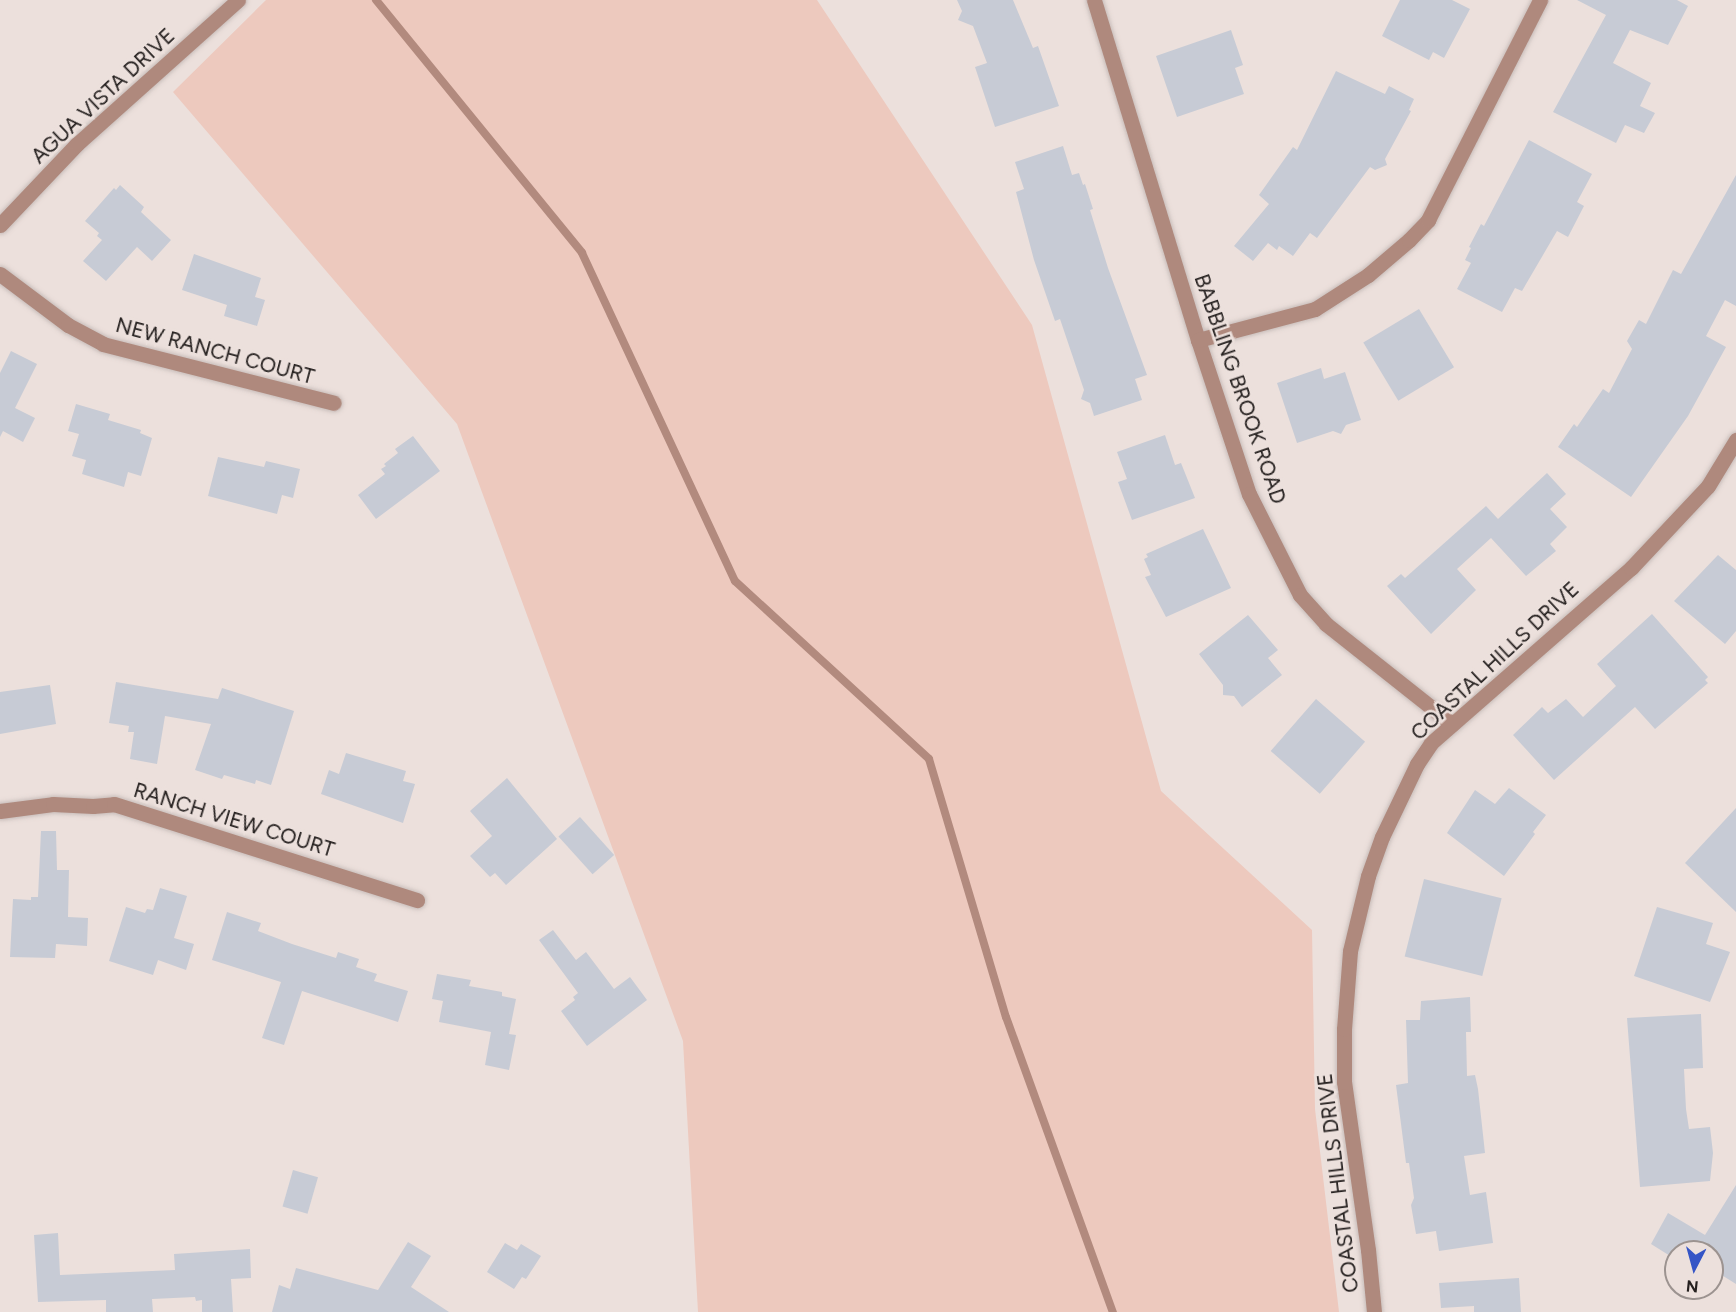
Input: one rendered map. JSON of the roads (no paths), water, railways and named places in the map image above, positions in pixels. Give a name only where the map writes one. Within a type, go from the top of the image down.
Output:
[{"type":"street","name":"AGUA VISTA DRIVE","points":[[0,225],[77,144],[238,0]]},
{"type":"street","name":"BABBLING BROOK ROAD","points":[[1094,0],[1198,340],[1249,494],[1300,595],[1326,624],[1452,724]]},
{"type":"street","points":[[1198,340],[1315,309],[1368,275],[1409,240],[1428,220],[1539,0]]},
{"type":"street","name":"NEW RANCH COURT","points":[[0,274],[68,325],[103,344],[334,403]]},
{"type":"street","name":"COASTAL HILLS DRIVE","points":[[1374,1312],[1367,1238],[1344,1082],[1344,1019],[1350,951],[1368,876],[1398,800],[1431,743],[1631,568],[1708,486],[1736,440]]},
{"type":"street","name":"RANCH VIEW COURT","points":[[0,811],[53,804],[93,807],[114,804],[417,900]]},
{"type":"waterway","points":[[376,0],[582,253],[735,581],[929,759],[1006,1017],[1113,1312]]}]
